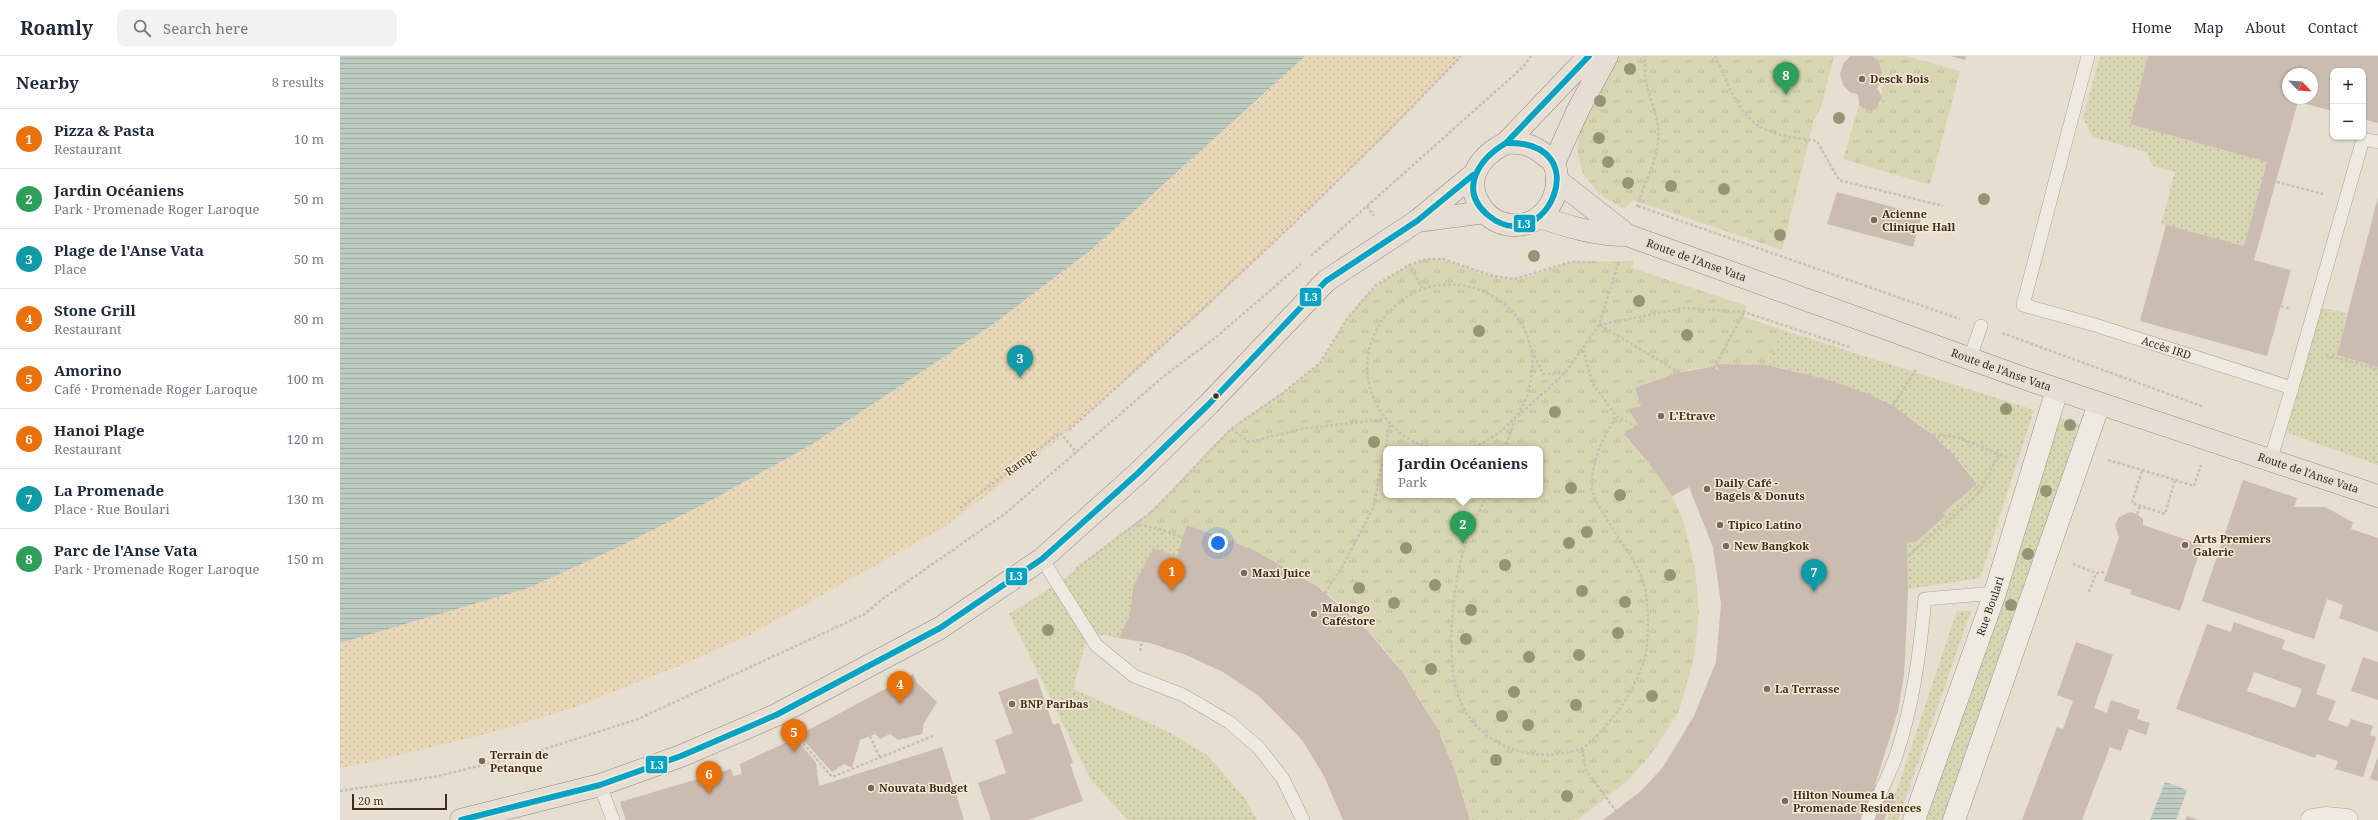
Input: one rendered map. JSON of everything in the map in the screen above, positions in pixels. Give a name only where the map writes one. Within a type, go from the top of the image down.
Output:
[{"type":"main road","points":[[461,820],[600,785],[681,756],[776,715],[940,628],[1042,559],[1137,474],[1210,404],[1326,281],[1417,221],[1473,175],[1479,163],[1492,150],[1506,143],[1589,56]]},
{"type":"main road","points":[[1473,175],[1474,191],[1485,212],[1494,219],[1506,224],[1518,225],[1540,217],[1550,207],[1556,194],[1556,171],[1578,110],[1607,56]]},
{"type":"main road","points":[[1506,143],[1520,142],[1534,146],[1556,171]]},
{"type":"main road","name":"Route de l'Anse Vata","points":[[1556,171],[1627,235]]},
{"type":"main road","points":[[1417,221],[1485,212]]},
{"type":"main road","name":"Route de l'Anse Vata","points":[[1540,217],[1576,229],[1608,235],[1627,235],[2058,390],[2378,496]]},
{"type":"street","name":"Rue Boulari","points":[[1914,820],[1995,593],[2058,390]]},
{"type":"street","points":[[1954,820],[2099,404]]},
{"type":"street","points":[[2312,820],[2325,818],[2347,820]]},
{"type":"lane","name":"Accès IRD","points":[[2088,56],[2023,305],[2095,325],[2292,388]]},
{"type":"lane","points":[[2270,461],[2363,139],[2378,142]]},
{"type":"lane","points":[[1970,358],[1981,326]]},
{"type":"lane","points":[[1042,559],[1096,646],[1134,676],[1183,695],[1229,722],[1259,748],[1283,779],[1303,820]]},
{"type":"lane","points":[[1867,820],[1896,756],[1907,716],[1922,638],[1925,599],[1995,593]]},
{"type":"lane","points":[[600,785],[613,820]]},
{"type":"path","points":[[1069,430],[1210,303],[1387,134],[1461,56]]},
{"type":"path","points":[[1308,258],[1523,67],[1531,56]]},
{"type":"path","points":[[1646,56],[1644,66],[1647,91],[1658,128],[1657,153],[1637,206],[1981,326],[2211,409]]},
{"type":"path","points":[[1715,56],[1740,106],[1756,124],[1788,137],[1817,141],[1839,180],[1943,206]]},
{"type":"path","points":[[1386,419],[1302,429],[1249,442],[1231,429],[1282,393],[1320,363],[1347,319],[1375,286],[1409,265],[1427,259],[1443,259],[1493,276],[1514,279],[1571,262],[1603,262]]},
{"type":"path","points":[[340,791],[448,773],[528,754],[638,719],[865,614],[880,600],[1006,513],[1164,376],[1215,338],[1303,263]]},
{"type":"path","points":[[1474,446],[1495,437],[1565,373],[1583,350],[1599,325],[1618,263],[1611,263]]},
{"type":"path","points":[[1409,265],[1422,288]]},
{"type":"path","points":[[1427,446],[1413,442],[1390,425],[1378,409],[1369,386],[1367,362],[1372,338],[1383,317],[1401,300],[1422,288],[1450,283],[1477,288],[1502,302],[1521,323],[1543,374],[1565,373]]},
{"type":"path","points":[[1599,325],[1684,308],[1744,312],[1857,349]]},
{"type":"path","points":[[1714,368],[1744,312]]},
{"type":"path","points":[[1599,325],[1680,373]]},
{"type":"path","points":[[1505,446],[1516,418],[1528,397],[1533,373],[1531,349]]},
{"type":"path","points":[[1583,350],[1593,384],[1616,416],[1635,426]]},
{"type":"path","points":[[1910,366],[1925,370]]},
{"type":"path","points":[[1893,406],[1917,368]]},
{"type":"path","points":[[1485,498],[1465,546],[1452,619],[1451,655],[1455,685],[1466,714],[1480,731],[1509,749],[1538,756],[1582,749],[1604,730],[1629,694],[1645,658],[1648,620],[1643,582],[1599,505],[1591,486],[1597,452],[1616,416]]},
{"type":"path","points":[[1386,446],[1390,425]]},
{"type":"path","name":"Rampe","points":[[960,508],[1060,433],[1077,453]]},
{"type":"path","points":[[1933,435],[1957,437],[2011,460]]},
{"type":"path","points":[[1908,556],[1979,493],[1999,454]]},
{"type":"path","points":[[2100,457],[2194,486],[2202,459]]},
{"type":"path","points":[[1325,593],[1344,564],[1373,508],[1383,459]]},
{"type":"path","points":[[2142,470],[2132,503],[2165,514],[2175,480]]},
{"type":"path","points":[[1974,487],[1979,493]]},
{"type":"path","points":[[2137,514],[2140,506]]},
{"type":"path","points":[[1134,524],[1159,529],[1184,538]]},
{"type":"path","points":[[2072,563],[2096,573],[2106,572]]},
{"type":"path","points":[[2089,592],[2096,573]]},
{"type":"path","points":[[794,732],[832,777],[933,736]]},
{"type":"path","points":[[870,736],[880,758]]},
{"type":"path","points":[[1582,749],[1586,770],[1616,811]]},
{"type":"green space","points":[[1618,56],[1834,56],[1821,107],[1814,120],[1782,250],[1633,200],[1624,209],[1599,194],[1582,172],[1577,149],[1581,126]]},
{"type":"green space","points":[[1872,56],[1906,56],[1960,71],[1930,185],[1843,159],[1859,105],[1871,111],[1881,104],[1882,73],[1879,62]]},
{"type":"green space","points":[[2100,56],[2148,56],[2130,124],[2267,162],[2244,246],[2161,224],[2175,172],[2153,166],[2146,152],[2093,137],[2083,118]]},
{"type":"green space","points":[[1427,259],[1449,262],[1492,276],[1514,279],[1527,277],[1577,262],[1634,260],[1632,268],[1747,306],[1744,317],[1782,330],[1767,365],[1717,364],[1720,371],[1711,368],[1690,370],[1635,388],[1641,406],[1629,409],[1638,424],[1624,435],[1652,467],[1672,496],[1683,520],[1695,568],[1699,613],[1694,658],[1679,711],[1650,756],[1625,783],[1577,820],[1470,820],[1460,786],[1447,753],[1432,721],[1414,690],[1394,661],[1371,634],[1346,609],[1303,577],[1255,552],[1221,538],[1187,525],[1184,538],[1159,529],[1134,524],[1148,514],[1172,490],[1218,440],[1298,381],[1319,363],[1330,349],[1345,322],[1361,301],[1381,283],[1403,269]]},
{"type":"green space","points":[[2322,308],[2347,313],[2337,355],[2378,367],[2378,465],[2285,432]]},
{"type":"green space","points":[[1782,330],[2034,410],[1980,578],[1908,589],[1907,543],[1917,541],[1945,516],[1943,513],[1977,484],[1957,458],[1935,436],[1911,418],[1885,403],[1828,381],[1767,365]]},
{"type":"green space","points":[[2057,417],[2080,424],[1942,820],[1922,820]]},
{"type":"green space","points":[[1134,524],[1159,529],[1184,538],[1177,556],[1153,548],[1133,587],[1130,615],[1119,638],[1088,633],[1073,689],[1165,730],[1207,755],[1244,797],[1257,820],[1128,820],[1091,780],[1009,614],[1058,583]]},
{"type":"green space","points":[[1957,611],[1971,611],[1898,820],[1887,820]]},
{"type":"sand","points":[[1305,56],[1461,56],[1387,134],[1205,309],[1034,460],[943,528],[750,635],[679,666],[575,707],[491,733],[340,768],[340,643],[623,545],[708,502],[811,445],[992,325],[1091,250]]},
{"type":"shaded area","points":[[340,56],[1305,56],[1091,250],[992,325],[811,445],[708,502],[623,545],[528,588],[340,643]]},
{"type":"shaded area","points":[[2165,782],[2187,790],[2176,820],[2150,820]]},
{"type":"building","name":"Desck Bois","points":[[1850,56],[1872,56],[1879,62],[1882,73],[1880,84],[1877,88],[1882,97],[1877,108],[1871,111],[1859,105],[1858,94],[1851,93],[1843,85],[1840,74],[1843,64]]},
{"type":"building","points":[[1951,56],[1966,56],[1965,60]]},
{"type":"building","points":[[2148,56],[2378,56],[2378,123],[2366,120],[2366,68],[2330,68],[2330,110],[2306,104],[2318,104],[2318,68],[2282,68],[2282,104],[2297,104],[2254,260],[2291,270],[2267,356],[2140,321],[2166,225],[2244,246],[2267,162],[2130,124]]},
{"type":"building","name":"Acienne Clinique Hall","points":[[1837,192],[1922,215],[1913,247],[1827,224]]},
{"type":"building","points":[[2378,197],[2378,367],[2337,355]]},
{"type":"building","points":[[1716,364],[1767,365],[1829,380],[1871,395],[1893,406],[1933,435],[1952,453],[1977,484],[1943,513],[1945,516],[1917,541],[1907,543],[1908,594],[1904,675],[1898,711],[1875,785],[1897,794],[1884,820],[1603,820],[1641,791],[1663,767],[1694,716],[1716,662],[1721,604],[1713,547],[1689,487],[1672,496],[1652,467],[1624,434],[1638,424],[1628,409],[1641,406],[1635,388],[1676,373],[1712,367],[1720,371]]},
{"type":"building","points":[[2243,480],[2297,498],[2294,507],[2325,507],[2353,522],[2351,529],[2378,538],[2378,632],[2339,618],[2343,605],[2327,599],[2314,639],[2202,601]]},
{"type":"building","points":[[2130,512],[2137,514],[2143,519],[2143,525],[2202,545],[2180,611],[2130,594],[2132,590],[2104,581],[2119,537],[2115,525],[2119,517]]},
{"type":"building","points":[[1187,525],[1251,549],[1281,565],[1318,587],[1367,630],[1403,673],[1437,728],[1456,774],[1470,820],[1343,820],[1324,776],[1302,740],[1260,697],[1223,672],[1186,655],[1150,643],[1119,638],[1130,615],[1133,587],[1153,548],[1177,556]]},
{"type":"building","points":[[2234,622],[2285,640],[2282,649],[2326,665],[2316,694],[2336,701],[2328,720],[2348,727],[2351,719],[2373,726],[2370,735],[2376,737],[2363,777],[2335,769],[2338,761],[2317,754],[2315,758],[2176,709],[2207,624],[2231,632]],"holes":[[[2254,672],[2302,689],[2295,708],[2247,691]]]},
{"type":"building","points":[[2076,642],[2113,655],[2094,708],[2107,713],[2111,700],[2140,710],[2137,719],[2150,723],[2146,735],[2129,729],[2121,751],[2110,747],[2082,820],[2022,820],[2057,727],[2063,729],[2073,701],[2057,695]]},
{"type":"building","points":[[2363,657],[2378,662],[2378,700],[2351,691]]},
{"type":"building","points":[[913,674],[917,683],[937,702],[924,723],[922,734],[898,740],[890,734],[880,739],[875,734],[860,740],[852,768],[844,764],[832,772],[799,735]]},
{"type":"building","points":[[1037,678],[1053,725],[1059,723],[1073,763],[1070,764],[1083,801],[1028,820],[991,820],[978,783],[1006,773],[995,740],[1013,733],[998,692]]},
{"type":"building","points":[[796,738],[816,763],[819,786],[942,747],[964,820],[626,820],[620,802],[731,769],[733,776],[742,774],[740,764]]},
{"type":"building","points":[[2378,756],[2378,781],[2370,779]]},
{"type":"building","points":[[2187,816],[2199,820],[2185,820]]},
{"type":"transit line","name":"L3","points":[[1506,143],[1589,56]]},
{"type":"transit line","name":"L3","points":[[1506,143],[1535,147],[1551,159],[1557,177],[1554,195],[1544,212],[1528,223],[1510,226],[1489,216],[1479,206],[1474,196],[1473,186],[1475,176],[1480,166],[1496,150],[1506,143]]},
{"type":"transit line","name":"L3","points":[[461,820],[600,785],[681,756],[776,715],[940,628],[1042,559],[1137,474],[1209,404],[1326,281],[1417,221],[1473,175]]},
{"type":"place","name":"Desck Bois","points":[[1862,79]]},
{"type":"place","name":"Parc de l'Anse Vata","points":[[1786,95]]},
{"type":"place","name":"Acienne Clinique Hall","points":[[1874,220]]},
{"type":"place","name":"Plage de l'Anse Vata","points":[[1020,378]]},
{"type":"place","name":"L'Etrave","points":[[1661,416]]},
{"type":"place","name":"Daily Café - Bagels & Donuts","points":[[1707,489]]},
{"type":"place","name":"Tipico Latino","points":[[1720,525]]},
{"type":"place","name":"Jardin Océaniens","points":[[1463,544]]},
{"type":"place","name":"Arts Premiers Galerie","points":[[2185,545]]},
{"type":"place","name":"New Bangkok","points":[[1726,546]]},
{"type":"place","name":"Maxi Juice","points":[[1244,573]]},
{"type":"place","name":"Pizza & Pasta","points":[[1172,591]]},
{"type":"place","name":"La Promenade","points":[[1814,592]]},
{"type":"place","name":"Malongo Caféstore","points":[[1314,614]]},
{"type":"place","name":"La Terrasse","points":[[1767,689]]},
{"type":"place","name":"Stone Grill","points":[[900,704]]},
{"type":"place","name":"BNP Paribas","points":[[1012,704]]},
{"type":"place","name":"Amorino","points":[[794,752]]},
{"type":"place","name":"Terrain de Petanque","points":[[482,761]]},
{"type":"place","name":"Nouvata Budget","points":[[871,788]]},
{"type":"place","name":"Hanoi Plage","points":[[709,794]]},
{"type":"place","name":"Hilton Noumea La Promenade Residences","points":[[1785,801]]}]
